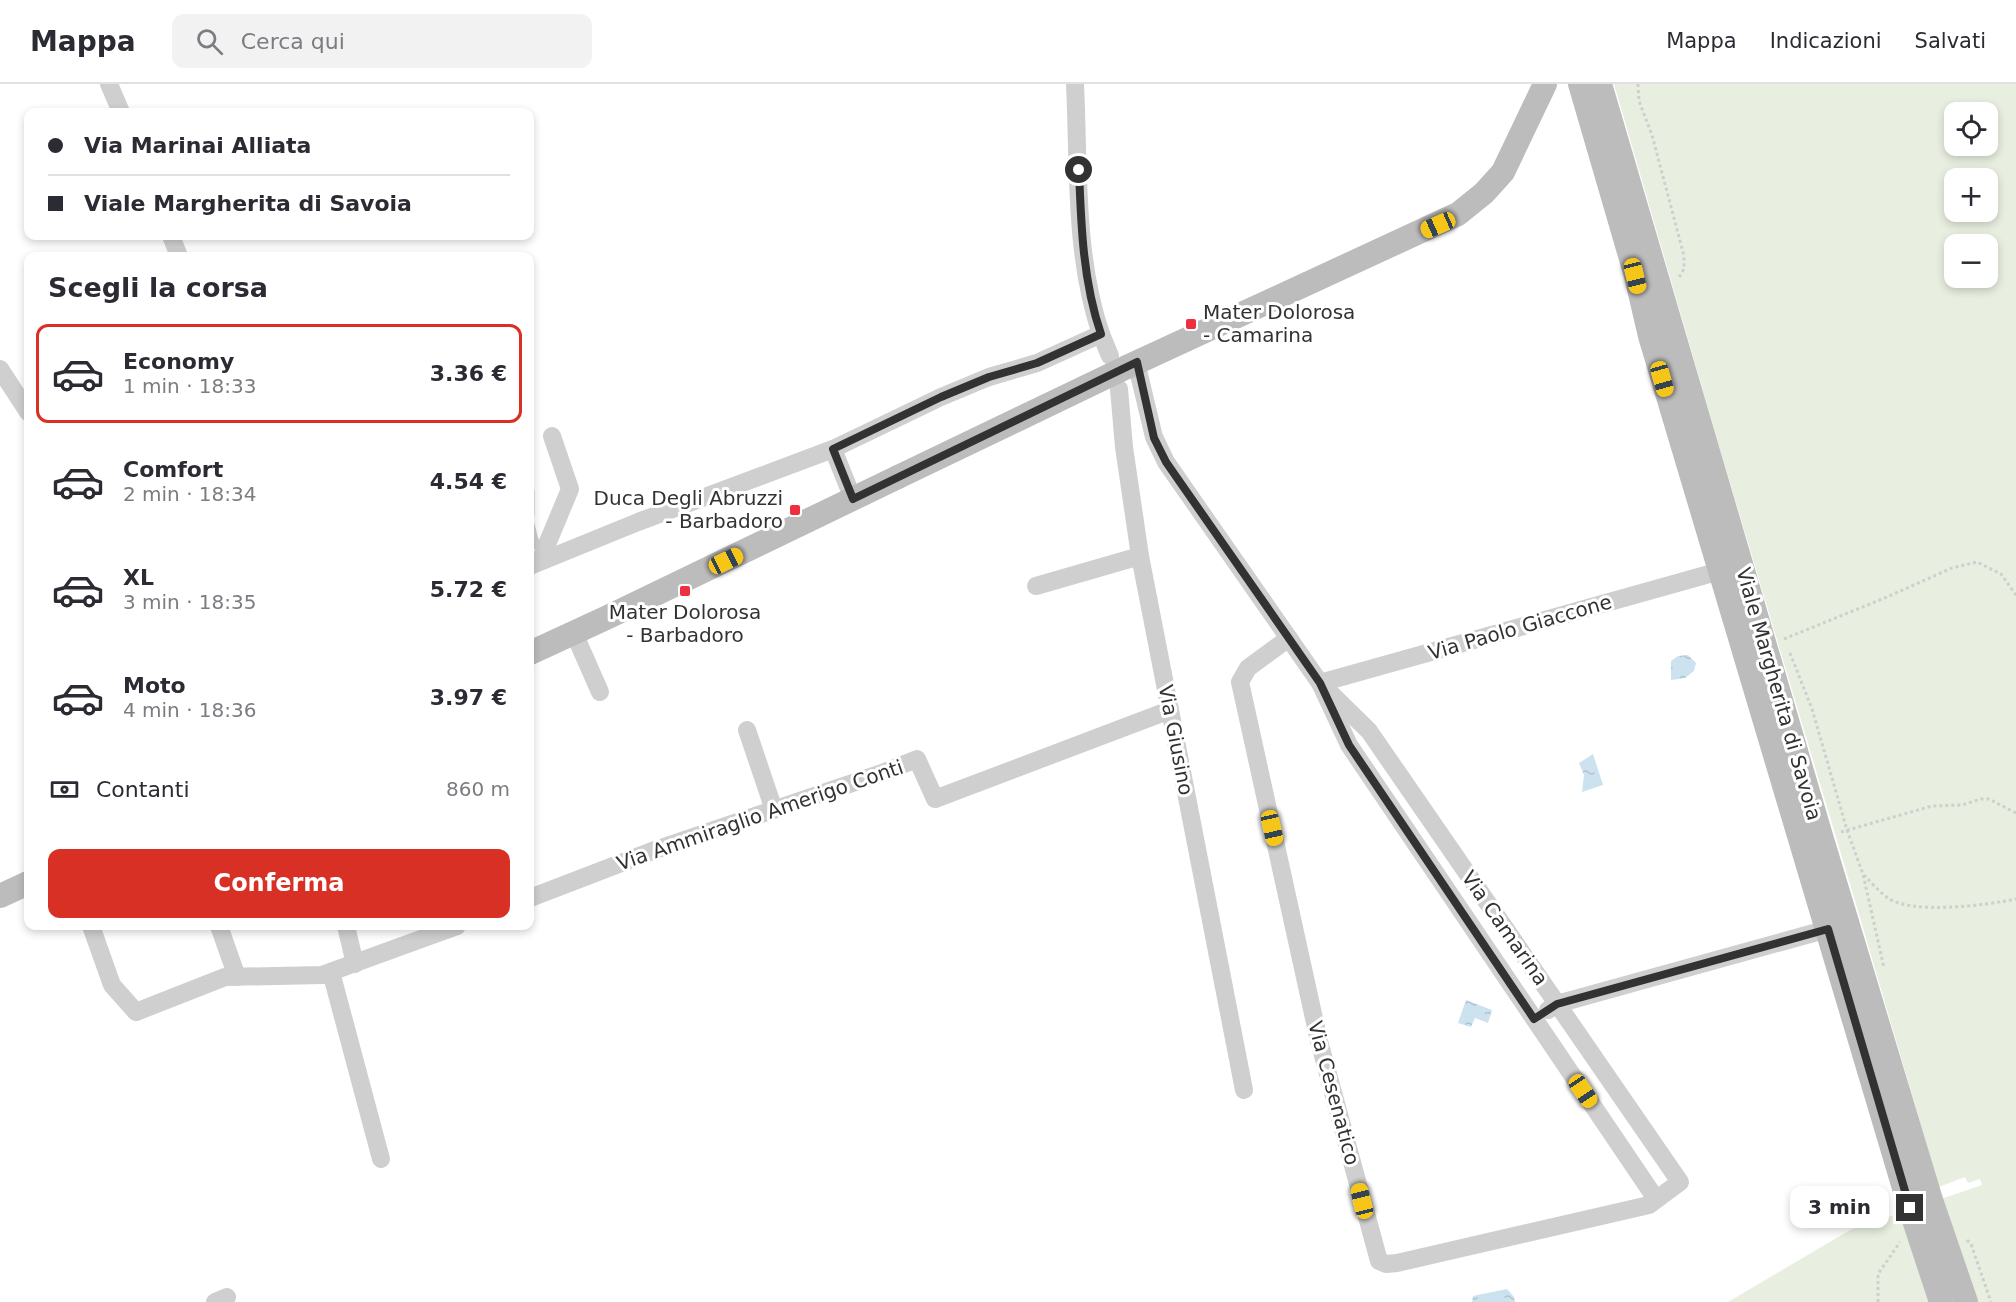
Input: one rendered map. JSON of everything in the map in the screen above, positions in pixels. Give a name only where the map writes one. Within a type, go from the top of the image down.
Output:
[{"type":"street","points":[[109,84],[119,108]]},
{"type":"street","name":"Via Giusino","points":[[1076,84],[1084,252],[1095,317],[1101,334],[1123,369],[1124,447],[1140,556],[1244,1090]]},
{"type":"street","name":"Viale Margherita di Savoia","points":[[1580,84],[1650,336],[1910,1208],[1941,1302]]},
{"type":"street","name":"Viale Margherita di Savoia","points":[[1600,84],[1821,836],[1931,1200],[1966,1302]]},
{"type":"street","points":[[534,651],[1123,369],[1458,214],[1484,193],[1503,172],[1541,94]]},
{"type":"street","points":[[539,560],[833,449],[941,397],[989,377],[1037,363],[1101,334]]},
{"type":"street","points":[[0,369],[24,406]]},
{"type":"street","name":"Via Camarina","points":[[1123,369],[1166,462],[1320,683],[1349,745],[1656,1199]]},
{"type":"street","points":[[539,560],[570,489],[552,436]]},
{"type":"street","points":[[833,449],[853,499]]},
{"type":"street","points":[[1036,586],[1140,556]]},
{"type":"street","name":"Via Paolo Giaccone","points":[[1320,683],[1720,571]]},
{"type":"street","points":[[574,633],[600,692]]},
{"type":"street","name":"Via Cesenatico","points":[[1289,638],[1248,668],[1240,682],[1319,1041],[1379,1261],[1386,1264],[1397,1263],[1643,1208],[1680,1182]]},
{"type":"street","name":"Via Camarina","points":[[1320,683],[1369,731],[1680,1182]]},
{"type":"street","name":"Via Ammiraglio Amerigo Conti","points":[[534,896],[655,850],[917,759],[935,799],[1170,710]]},
{"type":"street","points":[[747,730],[774,810]]},
{"type":"street","points":[[0,896],[24,885]]},
{"type":"street","points":[[1534,1019],[1557,1004],[1828,929]]},
{"type":"street","points":[[92,930],[112,985],[136,1012],[225,977],[326,974],[446,930]]},
{"type":"street","points":[[226,930],[237,977]]},
{"type":"street","points":[[347,930],[355,964]]},
{"type":"street","points":[[326,974],[381,1159]]},
{"type":"lane","points":[[534,540],[539,560]]},
{"type":"path","points":[[1784,639],[1952,568],[1977,562],[2001,574],[2016,595]]},
{"type":"path","points":[[1821,836],[1932,806],[1962,805],[1981,799],[1989,799],[2016,813]]},
{"type":"path","points":[[1863,874],[1889,899],[1905,904],[1964,907],[2016,899]]},
{"type":"path","points":[[1878,1302],[1878,1274],[1903,1237]]},
{"type":"green space","points":[[1614,84],[2016,84],[2016,1302],[1728,1302],[1850,1230],[1982,1185],[1980,1179],[1968,1183],[1965,1177],[1939,1187]]},
{"type":"water","points":[[1688,655],[1696,663],[1694,671],[1685,678],[1671,680],[1671,661],[1678,656]]},
{"type":"water","points":[[1593,754],[1603,785],[1582,792],[1584,775],[1579,763]]},
{"type":"water","points":[[1466,1000],[1492,1010],[1488,1023],[1475,1018],[1471,1027],[1458,1023]]},
{"type":"water","points":[[1507,1289],[1515,1302],[1472,1302],[1473,1296]]},
{"type":"place","name":"Mater Dolorosa - Camarina","points":[[1191,324]]},
{"type":"place","name":"Duca Degli Abruzzi - Barbadoro","points":[[795,510]]},
{"type":"place","name":"Mater Dolorosa - Barbadoro","points":[[685,591]]},
{"type":"route","points":[[1079,170],[1084,252],[1095,317],[1101,334],[1037,363],[989,377],[941,397],[833,449],[853,499],[1137,362],[1154,438],[1166,462],[1320,683],[1349,745],[1534,1019],[1557,1004],[1828,929],[1910,1208]]}]
